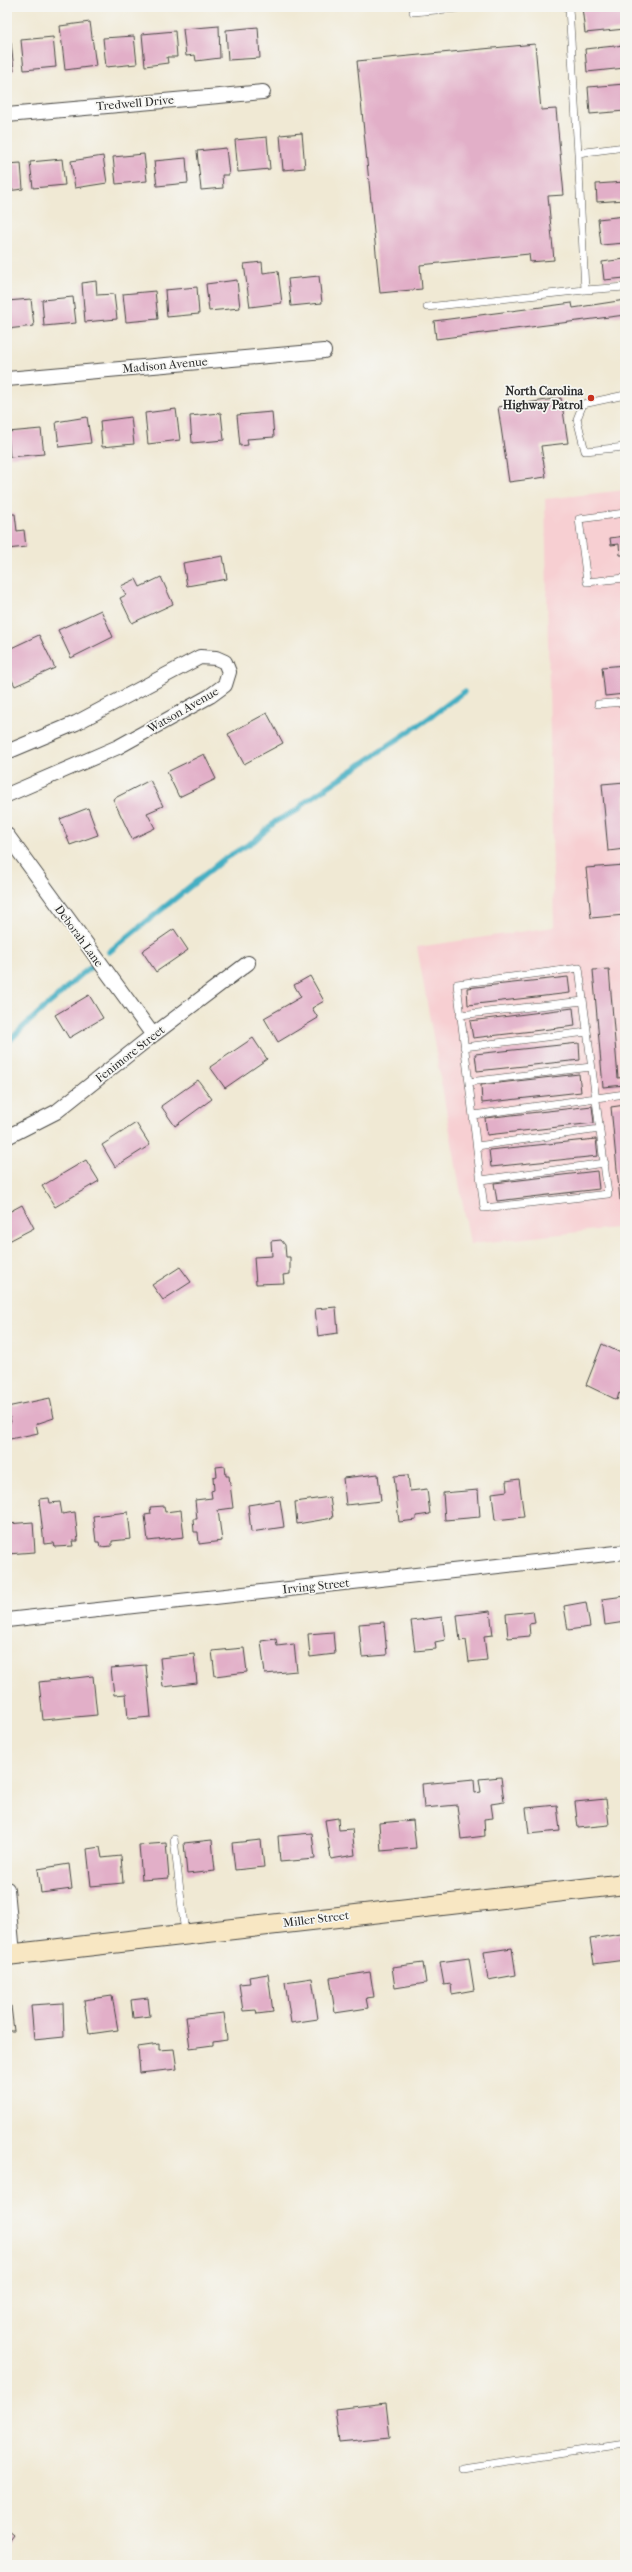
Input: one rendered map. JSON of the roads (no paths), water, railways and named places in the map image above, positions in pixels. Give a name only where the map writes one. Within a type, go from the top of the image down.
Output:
[{"type":"main road","name":"Miller Street","points":[[10,1954],[625,1884]]},
{"type":"street","name":"Tredwell Drive","points":[[7,115],[263,92]]},
{"type":"street","name":"Madison Avenue","points":[[7,379],[324,351]]},
{"type":"street","name":"Watson Avenue","points":[[7,752],[76,723],[200,657],[216,658],[225,662],[229,672],[225,685],[131,740],[7,795]]},
{"type":"street","name":"Deborah Lane","points":[[7,835],[153,1035]]},
{"type":"street","name":"Fenimore Street","points":[[7,1137],[56,1112],[153,1035],[248,963]]},
{"type":"street","name":"Irving Street","points":[[7,1620],[625,1552]]},
{"type":"street","points":[[7,1889],[10,1954]]},
{"type":"lane","points":[[413,12],[470,7]]},
{"type":"lane","points":[[566,7],[569,8],[585,290]]},
{"type":"lane","points":[[578,152],[625,147]]},
{"type":"lane","points":[[427,307],[625,287]]},
{"type":"lane","points":[[625,395],[583,404],[577,419],[585,451],[625,447]]},
{"type":"lane","points":[[625,513],[579,519],[587,582],[625,578]]},
{"type":"lane","points":[[598,704],[625,702]]},
{"type":"lane","points":[[579,968],[608,1194],[484,1208],[460,1015],[457,984],[579,968]]},
{"type":"lane","points":[[460,1015],[583,1001]]},
{"type":"lane","points":[[464,1047],[587,1032]]},
{"type":"lane","points":[[469,1082],[591,1067]]},
{"type":"lane","points":[[473,1115],[625,1094]]},
{"type":"lane","points":[[476,1146],[600,1129]]},
{"type":"lane","points":[[481,1180],[605,1163]]},
{"type":"lane","points":[[174,1839],[185,1934]]},
{"type":"lane","points":[[462,2468],[625,2444]]},
{"type":"waterway","points":[[109,952],[224,859],[254,841],[276,821],[298,810],[304,803],[429,718],[464,692]]},
{"type":"waterway","points":[[7,1044],[37,1014],[79,976],[94,965]]},
{"type":"place","name":"North Carolina Highway Patrol","points":[[591,398]]}]
